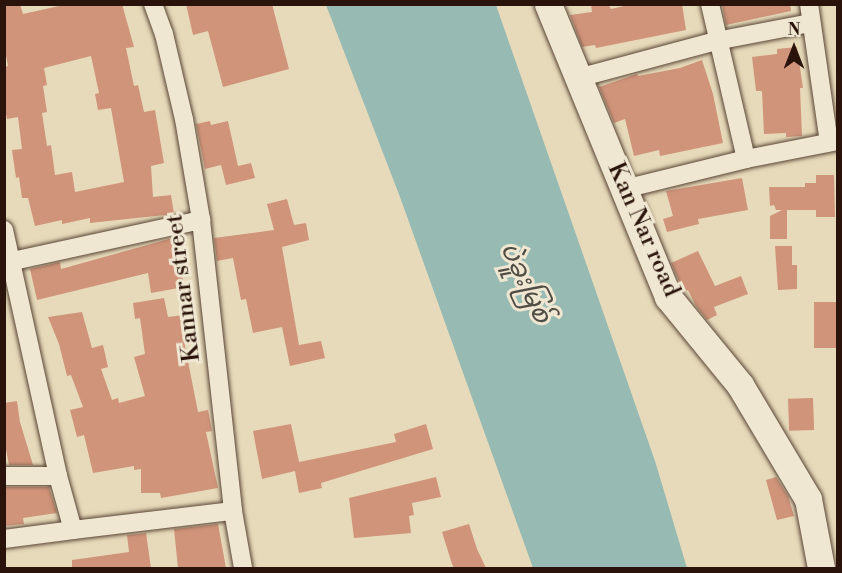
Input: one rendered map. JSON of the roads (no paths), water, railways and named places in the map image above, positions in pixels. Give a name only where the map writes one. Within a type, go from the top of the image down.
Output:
[{"type":"street","name":"Kannar street","points":[[153,4],[164,34],[184,119],[201,220],[233,511],[243,568]]},
{"type":"street","name":"Kan Nar road","points":[[548,4],[668,297],[740,385],[808,499],[821,568]]},
{"type":"street","points":[[710,4],[716,41],[746,159]]},
{"type":"street","points":[[624,189],[746,159],[833,142],[810,23],[809,4]]},
{"type":"street","points":[[578,78],[716,41],[810,23]]},
{"type":"street","points":[[9,262],[201,220]]},
{"type":"street","points":[[4,230],[9,262],[58,476],[73,530]]},
{"type":"street","points":[[4,476],[58,476]]},
{"type":"street","points":[[4,539],[233,511]]},
{"type":"water","name":"ပဲခူးမြစ်","points":[[326,5],[496,5],[655,461],[687,568],[533,568],[400,197]]}]
